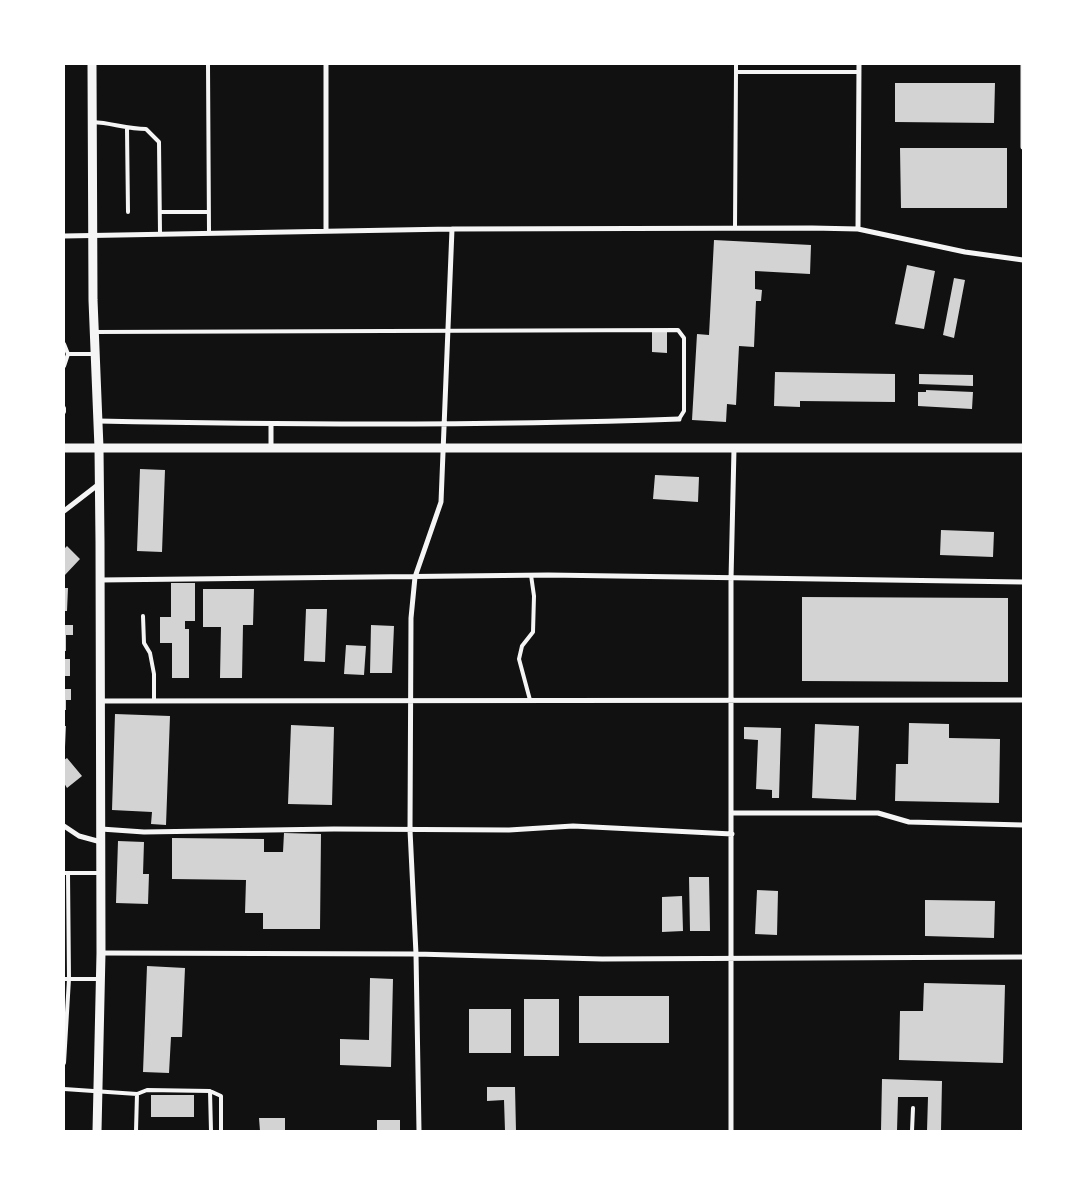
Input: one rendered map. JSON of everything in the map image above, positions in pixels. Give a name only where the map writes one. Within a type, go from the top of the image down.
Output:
[{"type":"street","points":[[92,64],[92,236],[99,448],[100,580],[101,953],[97,1131]]},
{"type":"street","points":[[326,64],[326,231]]},
{"type":"street","points":[[858,230],[859,64]]},
{"type":"street","points":[[1023,66],[1023,147]]},
{"type":"street","points":[[64,236],[452,229],[735,227],[858,230],[965,252],[1023,260]]},
{"type":"street","points":[[419,1131],[416,954],[410,830],[410,618],[415,577],[441,502],[452,229]]},
{"type":"street","points":[[98,421],[272,425],[445,424],[679,419]]},
{"type":"street","points":[[271,447],[272,425]]},
{"type":"street","points":[[64,448],[1023,448]]},
{"type":"street","points":[[731,1131],[731,579],[734,449]]},
{"type":"street","points":[[64,511],[99,484]]},
{"type":"street","points":[[100,580],[531,575],[1023,582]]},
{"type":"street","points":[[100,701],[1023,700]]},
{"type":"street","points":[[732,813],[878,813],[909,822],[1023,825]]},
{"type":"street","points":[[64,826],[79,836],[101,842]]},
{"type":"street","points":[[101,829],[144,832],[510,830],[573,826],[732,834]]},
{"type":"street","points":[[101,953],[416,954],[602,959],[1023,957]]},
{"type":"lane","points":[[208,64],[209,232]]},
{"type":"lane","points":[[735,227],[736,64]]},
{"type":"lane","points":[[736,72],[859,72]]},
{"type":"lane","points":[[93,122],[110,123],[127,129],[146,129],[159,142],[160,234]]},
{"type":"lane","points":[[127,129],[128,212]]},
{"type":"lane","points":[[160,212],[208,212]]},
{"type":"lane","points":[[94,332],[678,330],[684,338],[684,411],[679,419]]},
{"type":"lane","points":[[64,344],[68,354],[64,366]]},
{"type":"lane","points":[[68,354],[95,354]]},
{"type":"lane","points":[[530,700],[519,659],[522,646],[533,632],[534,596],[531,575]]},
{"type":"lane","points":[[143,616],[144,644],[150,653],[154,674],[154,701]]},
{"type":"lane","points":[[64,1063],[66,873],[100,873]]},
{"type":"lane","points":[[66,979],[99,979]]},
{"type":"lane","points":[[64,1089],[137,1094],[147,1090],[210,1091],[221,1096],[221,1131]]},
{"type":"lane","points":[[210,1091],[211,1131]]},
{"type":"lane","points":[[136,1131],[137,1094]]},
{"type":"lane","points":[[912,1131],[913,1108]]},
{"type":"building","points":[[895,83],[995,83],[994,123],[895,122]]},
{"type":"building","points":[[900,148],[1007,148],[1007,208],[901,208]]},
{"type":"building","points":[[714,240],[811,245],[810,274],[755,271],[755,289],[762,290],[761,301],[756,301],[754,347],[739,346],[736,405],[727,404],[726,422],[692,420],[697,334],[709,335]]},
{"type":"building","points":[[907,265],[935,271],[924,329],[895,324]]},
{"type":"building","points":[[954,278],[965,280],[954,338],[943,335]]},
{"type":"building","points":[[652,331],[667,331],[667,353],[652,352]]},
{"type":"building","points":[[775,372],[895,374],[895,402],[800,401],[800,407],[774,406]]},
{"type":"building","points":[[919,374],[973,375],[973,386],[919,384]]},
{"type":"building","points":[[926,390],[973,392],[972,409],[918,406],[918,392],[926,392]]},
{"type":"building","points":[[140,469],[165,470],[162,552],[137,551]]},
{"type":"building","points":[[655,475],[699,477],[698,502],[653,499]]},
{"type":"building","points":[[941,530],[994,532],[993,557],[940,555]]},
{"type":"building","points":[[67,546],[80,559],[64,576],[64,549]]},
{"type":"building","points":[[171,583],[195,583],[195,621],[185,621],[185,629],[189,629],[189,678],[172,678],[172,643],[160,643],[160,617],[171,617]]},
{"type":"building","points":[[64,588],[68,588],[67,611],[64,611]]},
{"type":"building","points":[[203,589],[254,589],[253,625],[243,625],[242,678],[220,678],[221,627],[203,627]]},
{"type":"building","points":[[802,597],[1008,598],[1008,682],[802,681]]},
{"type":"building","points":[[306,609],[327,609],[325,662],[304,661]]},
{"type":"building","points":[[64,625],[73,625],[73,635],[66,635],[66,651],[64,651]]},
{"type":"building","points":[[371,625],[394,626],[392,673],[370,673]]},
{"type":"building","points":[[346,645],[366,646],[364,675],[344,674]]},
{"type":"building","points":[[64,659],[70,659],[70,676],[64,676]]},
{"type":"building","points":[[64,689],[71,689],[71,700],[66,700],[66,710],[64,710]]},
{"type":"building","points":[[115,714],[170,716],[166,825],[151,824],[152,812],[112,810]]},
{"type":"building","points":[[909,723],[949,724],[949,738],[1000,739],[999,803],[895,801],[896,764],[908,764]]},
{"type":"building","points":[[815,724],[859,726],[856,800],[812,798]]},
{"type":"building","points":[[291,725],[334,727],[332,805],[288,804]]},
{"type":"building","points":[[64,726],[66,726],[65,747],[64,747]]},
{"type":"building","points":[[744,727],[781,728],[779,798],[772,798],[772,790],[756,789],[758,740],[744,739]]},
{"type":"building","points":[[67,758],[82,776],[67,788],[64,783],[64,760]]},
{"type":"building","points":[[284,833],[321,834],[320,929],[263,929],[263,913],[245,913],[246,880],[172,879],[172,838],[264,839],[264,852],[283,852]]},
{"type":"building","points":[[118,841],[144,842],[143,874],[149,874],[148,904],[116,903]]},
{"type":"building","points":[[689,877],[709,877],[710,931],[690,931]]},
{"type":"building","points":[[757,890],[778,891],[777,935],[755,934]]},
{"type":"building","points":[[682,896],[683,931],[662,932],[662,897]]},
{"type":"building","points":[[925,900],[995,901],[994,938],[925,936]]},
{"type":"building","points":[[147,966],[185,968],[182,1037],[171,1037],[169,1073],[143,1072]]},
{"type":"building","points":[[370,978],[393,979],[391,1067],[340,1065],[340,1039],[369,1040]]},
{"type":"building","points":[[924,983],[1005,985],[1003,1063],[899,1060],[900,1011],[923,1011]]},
{"type":"building","points":[[579,996],[669,996],[669,1043],[579,1043]]},
{"type":"building","points":[[524,999],[559,999],[559,1056],[524,1056]]},
{"type":"building","points":[[469,1009],[511,1009],[511,1053],[469,1053]]},
{"type":"building","points":[[882,1079],[942,1081],[941,1131],[927,1131],[928,1097],[898,1097],[897,1131],[881,1131]]},
{"type":"building","points":[[487,1087],[515,1087],[516,1131],[505,1131],[504,1100],[487,1101]]},
{"type":"building","points":[[151,1095],[194,1095],[194,1117],[151,1117]]},
{"type":"building","points":[[259,1118],[285,1118],[285,1131],[260,1131]]},
{"type":"building","points":[[377,1120],[400,1120],[400,1131],[377,1131]]}]
